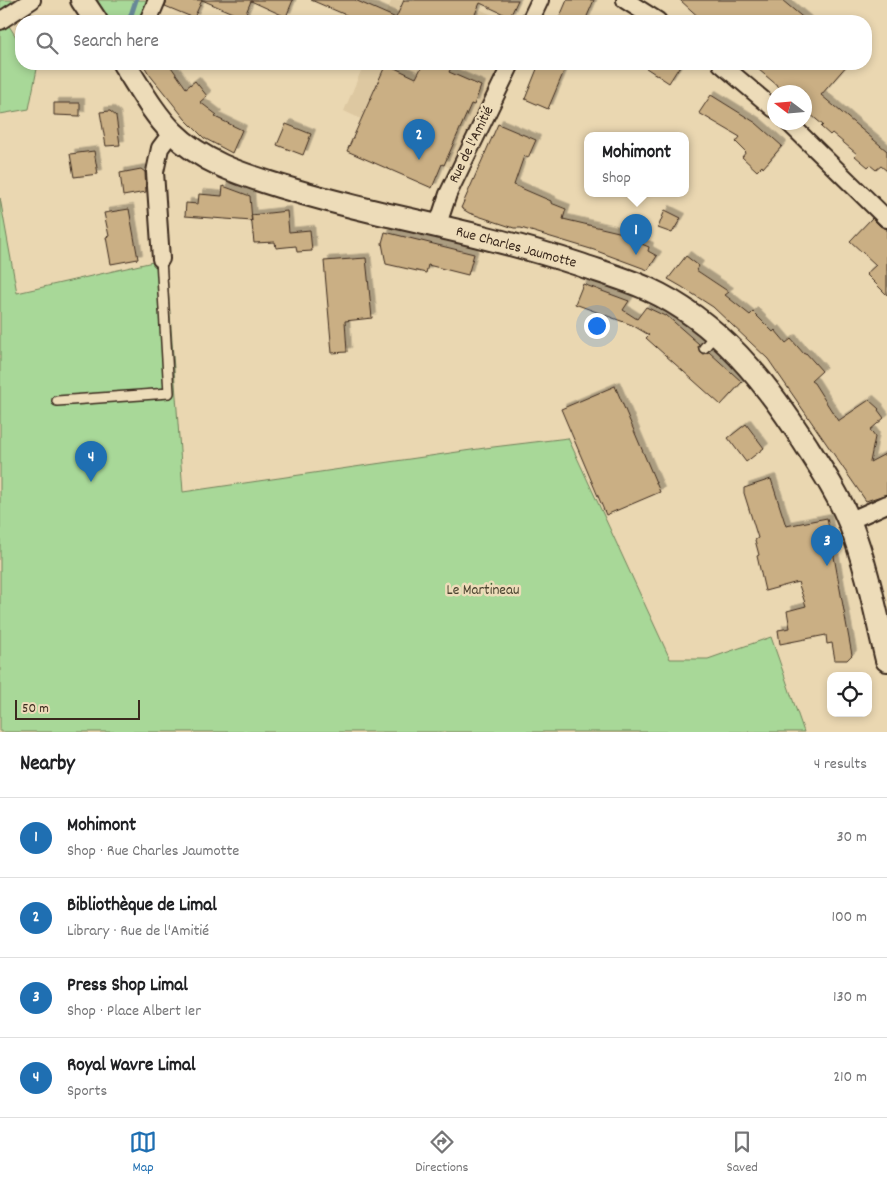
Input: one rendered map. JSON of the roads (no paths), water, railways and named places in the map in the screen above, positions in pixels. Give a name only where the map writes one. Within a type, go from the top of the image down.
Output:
[{"type":"main road","points":[[82,0],[92,15]]},
{"type":"main road","name":"Rue Charles Jaumotte","points":[[128,70],[172,132],[191,149],[219,166],[316,197],[544,253],[648,289],[680,307],[710,341],[734,350],[760,378],[784,410],[826,474],[849,521],[880,597],[887,660]]},
{"type":"street","points":[[0,21],[32,0]]},
{"type":"street","points":[[151,15],[157,0]]},
{"type":"street","points":[[533,15],[540,0]]},
{"type":"street","points":[[625,0],[649,15]]},
{"type":"street","name":"Rue de l'Amitié","points":[[437,226],[448,194],[508,70]]},
{"type":"street","points":[[728,70],[767,103]]},
{"type":"street","points":[[796,130],[887,219]]},
{"type":"street","points":[[161,259],[155,172],[160,148],[172,132]]},
{"type":"street","points":[[849,521],[887,504]]},
{"type":"lane","points":[[58,401],[169,393],[161,259]]},
{"type":"waterway","points":[[131,15],[136,0]]},
{"type":"place","name":"Bibliothèque de Limal","points":[[419,160]]},
{"type":"place","name":"Mohimont","points":[[636,255]]},
{"type":"place","name":"Royal Wavre Limal","points":[[91,482]]},
{"type":"place","name":"Press Shop Limal","points":[[827,566]]},
{"type":"park label","name":"Le Martineau","points":[[483,591]]}]
